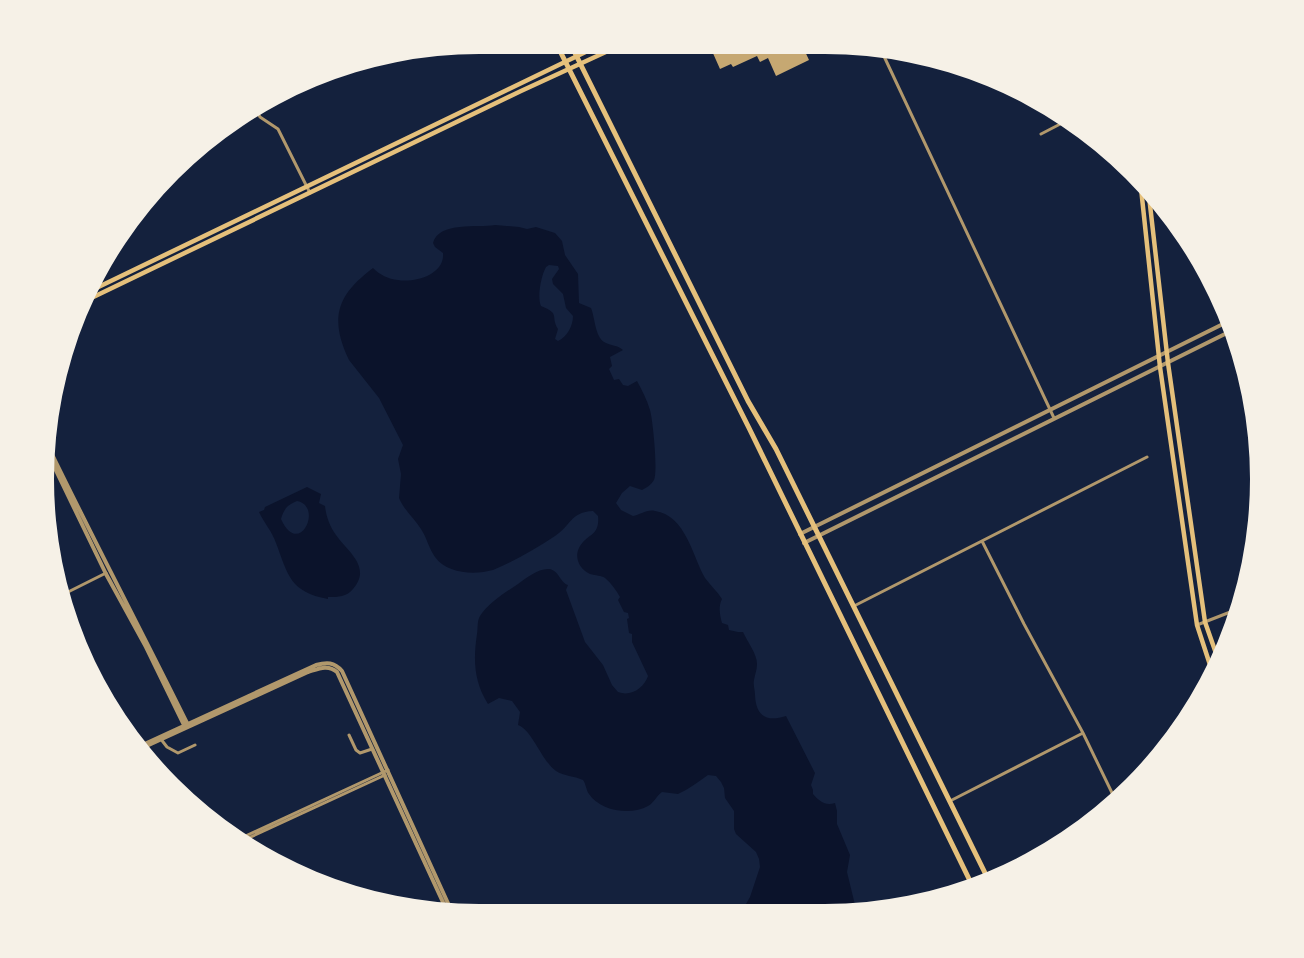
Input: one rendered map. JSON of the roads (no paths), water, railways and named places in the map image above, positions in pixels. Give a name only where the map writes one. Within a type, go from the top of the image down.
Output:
[{"type":"main road","points":[[562,54],[749,428],[969,879]]},
{"type":"main road","points":[[101,286],[580,54]]},
{"type":"main road","points":[[96,296],[602,54]]},
{"type":"main road","points":[[576,56],[748,401],[776,449],[985,873]]},
{"type":"main road","points":[[1142,195],[1160,367],[1197,625],[1209,661]]},
{"type":"main road","points":[[1150,205],[1166,352],[1206,622],[1215,649]]},
{"type":"street","points":[[885,58],[1054,418]]},
{"type":"street","points":[[259,115],[278,129],[310,193]]},
{"type":"street","points":[[1041,134],[1060,124]]},
{"type":"street","points":[[800,534],[1221,325]]},
{"type":"street","points":[[804,543],[1225,335]]},
{"type":"street","points":[[853,607],[1147,457]]},
{"type":"street","points":[[55,460],[108,573]]},
{"type":"street","points":[[54,467],[108,573],[149,645],[187,727]]},
{"type":"street","points":[[982,541],[1083,733],[1112,793]]},
{"type":"street","points":[[69,592],[108,573]]},
{"type":"street","points":[[1197,625],[1229,613]]},
{"type":"street","points":[[147,744],[308,672],[331,665],[337,672],[375,748],[448,903]]},
{"type":"street","points":[[949,801],[1083,733]]},
{"type":"street","points":[[349,735],[356,750],[360,753],[375,748]]},
{"type":"street","points":[[161,738],[167,747],[178,753],[195,745]]},
{"type":"street","points":[[249,836],[386,772]]},
{"type":"street","points":[[386,772],[443,902]]},
{"type":"water","points":[[495,225],[527,229],[536,227],[555,233],[562,241],[565,255],[578,274],[579,303],[591,308],[601,339],[623,350],[610,357],[612,366],[609,369],[614,380],[619,379],[623,385],[628,386],[637,381],[649,406],[655,446],[654,480],[642,490],[630,486],[622,493],[616,503],[621,510],[633,516],[646,511],[666,514],[681,528],[687,538],[705,578],[722,599],[720,614],[722,623],[728,625],[729,630],[743,632],[754,652],[757,668],[754,684],[756,702],[760,713],[768,718],[786,716],[815,773],[811,785],[813,794],[822,802],[828,804],[835,803],[837,824],[850,855],[847,872],[855,903],[746,904],[760,867],[759,859],[756,852],[736,834],[734,829],[734,811],[725,798],[724,788],[716,776],[708,775],[678,794],[662,792],[650,805],[641,809],[625,811],[608,808],[594,800],[583,780],[559,773],[551,766],[533,739],[518,725],[520,712],[512,701],[499,698],[488,704],[483,696],[477,679],[475,662],[480,616],[503,594],[533,574],[545,569],[555,572],[568,585],[566,590],[585,642],[603,665],[612,685],[618,692],[628,693],[640,688],[648,676],[632,642],[632,634],[629,633],[627,619],[629,618],[628,613],[624,612],[618,600],[620,597],[605,578],[583,570],[578,560],[579,548],[597,528],[598,516],[593,511],[585,512],[575,517],[548,541],[509,563],[486,572],[470,573],[454,570],[440,563],[433,554],[421,529],[399,498],[401,474],[398,459],[403,445],[379,398],[349,360],[339,332],[340,308],[351,288],[373,268],[384,276],[405,281],[420,279],[434,272],[442,261],[443,253],[433,243],[437,236],[443,231],[460,227]],"holes":[[[549,265],[558,266],[559,269],[552,279],[553,284],[563,294],[566,308],[573,316],[569,331],[558,341],[555,339],[558,329],[553,313],[541,306],[539,297],[541,281],[546,267]]]},
{"type":"water","points":[[307,487],[321,494],[319,503],[325,506],[332,528],[352,554],[359,567],[360,574],[353,589],[345,595],[328,597],[328,599],[315,596],[298,587],[288,573],[274,539],[259,512],[264,510],[265,507]],"holes":[[[297,501],[305,505],[309,519],[306,527],[301,532],[295,534],[288,530],[281,519],[282,516],[286,508]]]}]
